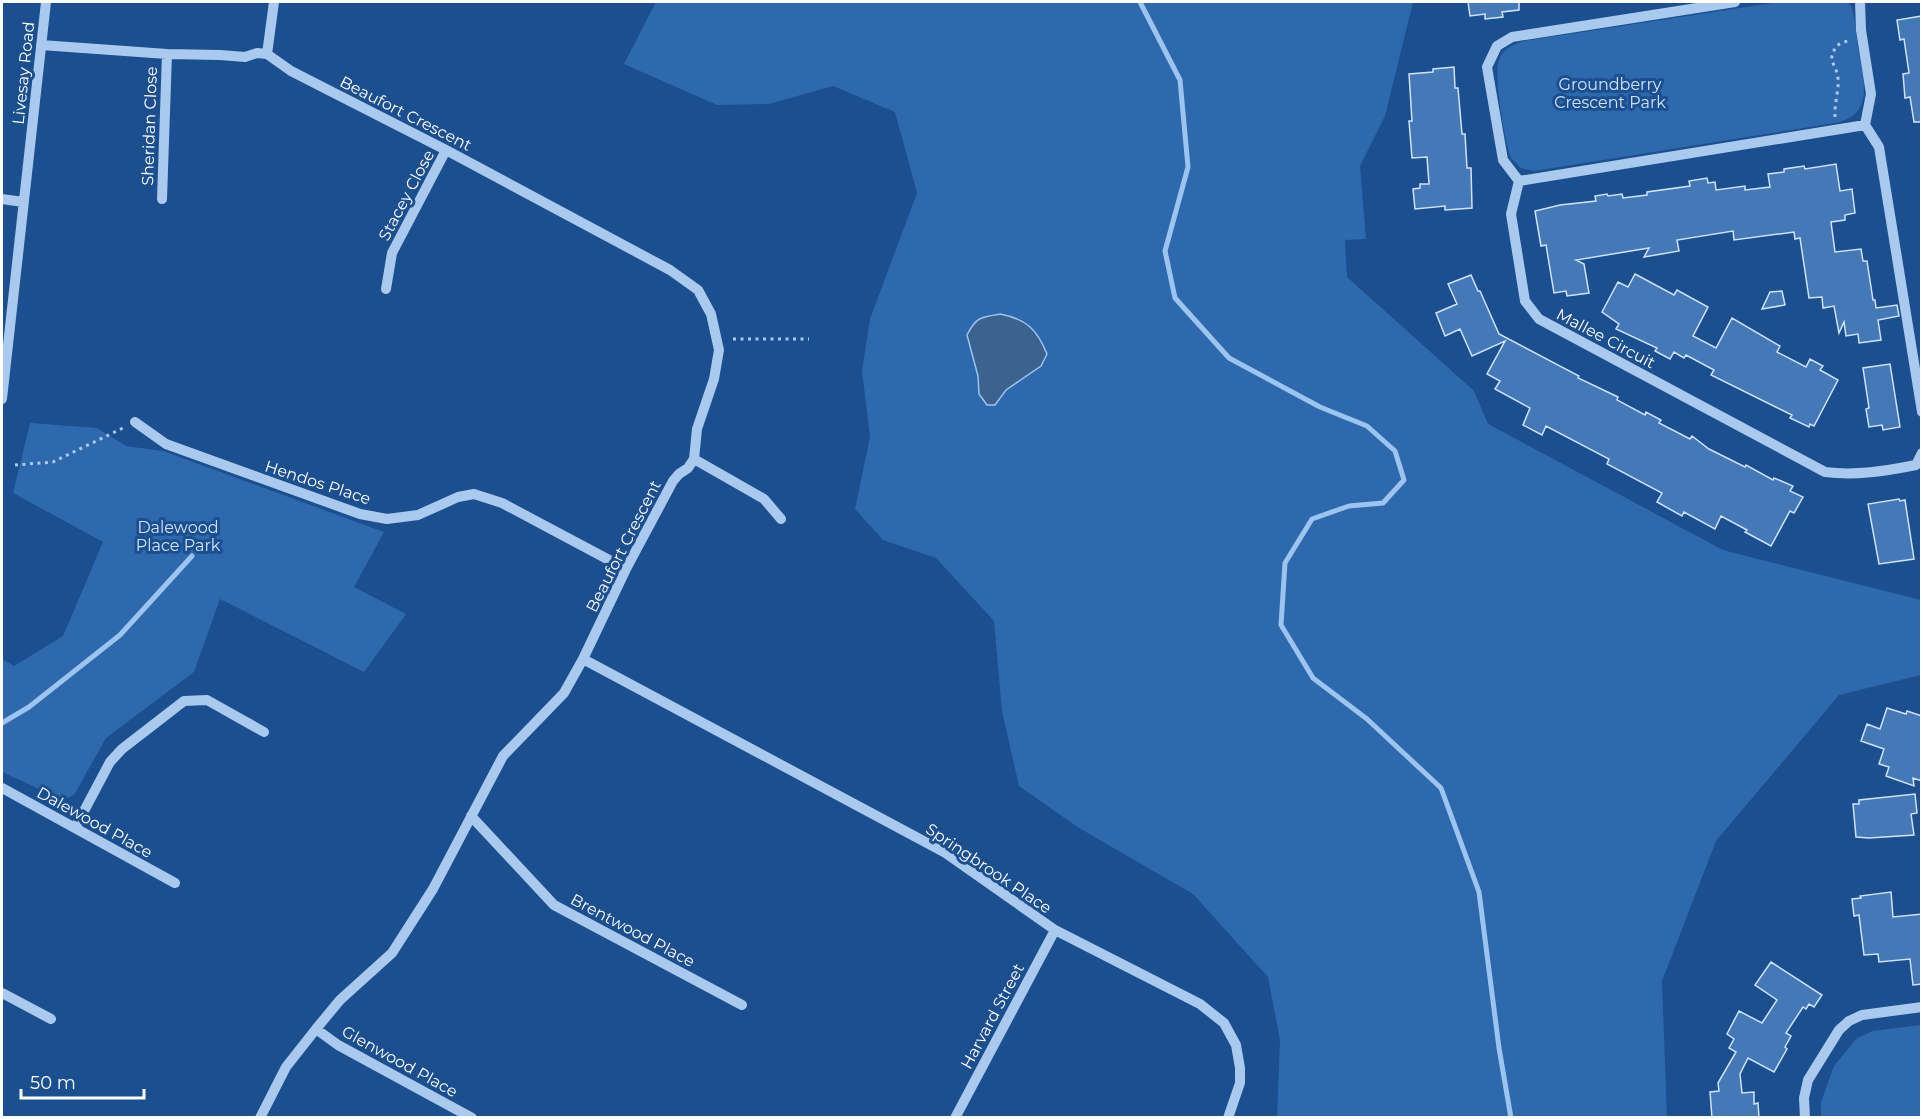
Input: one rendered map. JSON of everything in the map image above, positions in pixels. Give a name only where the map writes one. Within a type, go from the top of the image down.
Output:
[{"type":"street","name":"Livesay Road","points":[[2,399],[46,2]]},
{"type":"street","points":[[41,45],[167,54],[245,57],[257,53],[267,54],[274,2]]},
{"type":"street","points":[[1735,2],[1512,37],[1497,46],[1487,67],[1503,160],[1519,181],[1865,125]]},
{"type":"street","points":[[1860,2],[1861,30],[1871,94],[1865,125],[1879,147],[1922,412]]},
{"type":"street","name":"Sheridan Close","points":[[162,199],[167,54]]},
{"type":"street","name":"Beaufort Crescent","points":[[261,1118],[286,1067],[316,1029],[340,999],[392,953],[433,890],[502,756],[564,693],[673,481],[688,468],[694,459],[697,429],[714,379],[719,350],[711,314],[698,290],[670,270],[618,240],[291,71],[267,54]]},
{"type":"street","name":"Stacey Close","points":[[386,289],[392,254],[446,150]]},
{"type":"street","name":"Mallee Circuit","points":[[1519,181],[1511,214],[1525,301],[1539,319],[1825,472],[1845,474],[1919,468],[1922,453]]},
{"type":"street","points":[[2,199],[24,202]]},
{"type":"street","name":"Hendos Place","points":[[135,422],[166,444],[360,514],[387,519],[418,514],[458,496],[474,494],[502,503],[626,569]]},
{"type":"street","points":[[694,459],[764,499],[781,519]]},
{"type":"street","name":"Springbrook Place","points":[[583,659],[944,852],[1055,930],[1200,1004],[1224,1023],[1236,1045],[1240,1083],[1228,1118]]},
{"type":"street","points":[[75,828],[110,762],[122,749],[184,701],[207,700],[264,732]]},
{"type":"street","name":"Dalewood Place","points":[[2,788],[175,883]]},
{"type":"street","name":"Brentwood Place","points":[[471,816],[554,906],[742,1005]]},
{"type":"street","name":"Harvard Street","points":[[955,1118],[1055,930]]},
{"type":"street","points":[[2,993],[51,1019]]},
{"type":"street","points":[[1805,1118],[1804,1098],[1808,1080],[1839,1030],[1849,1021],[1862,1015],[1922,1007]]},
{"type":"street","name":"Glenwood Place","points":[[316,1029],[338,1045],[472,1118]]},
{"type":"path","points":[[1836,129],[1835,110],[1840,86],[1831,60],[1835,46],[1857,39]]},
{"type":"path","points":[[733,339],[809,339]]},
{"type":"path","points":[[15,465],[53,462],[135,422]]},
{"type":"green space","points":[[656,2],[1413,2],[1385,116],[1360,166],[1366,239],[1345,240],[1347,277],[1474,391],[1488,424],[1723,550],[1921,600],[1921,675],[1839,695],[1716,841],[1662,981],[1667,1117],[1277,1117],[1280,1040],[1268,977],[1193,894],[1079,828],[1019,786],[1002,711],[994,621],[936,558],[883,540],[855,509],[870,437],[862,371],[870,319],[917,193],[895,112],[833,86],[769,104],[717,105],[624,64]]},
{"type":"green space","name":"Groundberry Crescent Park","points":[[1779,2],[1847,2],[1851,6],[1864,94],[1857,112],[1848,119],[1835,123],[1534,171],[1521,168],[1511,158],[1500,109],[1498,67],[1501,56],[1512,45],[1524,41]]},
{"type":"green space","name":"Dalewood Place Park","points":[[30,423],[97,428],[126,446],[163,451],[384,532],[354,587],[406,614],[364,672],[220,599],[194,672],[106,738],[74,795],[63,800],[2,772],[2,659],[14,666],[63,636],[103,542],[13,493]]},
{"type":"green space","points":[[1921,1025],[1921,1117],[1821,1117],[1821,1102],[1834,1066],[1857,1038],[1873,1031]]},
{"type":"shaded area","points":[[1000,314],[1030,326],[1047,354],[1041,366],[1006,390],[995,405],[987,405],[979,394],[978,376],[967,335],[980,319]]},
{"type":"building","points":[[1468,2],[1519,2],[1519,10],[1502,12],[1503,17],[1485,19],[1485,14],[1470,16]]},
{"type":"building","points":[[1922,16],[1922,122],[1914,122],[1910,97],[1905,98],[1903,74],[1909,73],[1904,39],[1900,40],[1897,20]]},
{"type":"building","points":[[1454,67],[1462,134],[1465,134],[1467,168],[1471,168],[1472,208],[1445,210],[1445,206],[1415,209],[1413,189],[1420,188],[1420,184],[1429,184],[1427,157],[1412,158],[1409,74]]},
{"type":"building","points":[[1836,164],[1840,191],[1852,189],[1855,213],[1845,215],[1845,220],[1831,222],[1835,252],[1861,249],[1863,261],[1867,261],[1876,308],[1897,305],[1899,316],[1878,320],[1881,340],[1859,343],[1858,334],[1846,336],[1844,322],[1839,333],[1834,306],[1823,308],[1822,297],[1809,298],[1800,238],[1795,239],[1794,232],[1734,240],[1733,231],[1677,240],[1679,251],[1644,257],[1649,248],[1576,260],[1584,264],[1589,293],[1567,296],[1566,291],[1554,293],[1546,245],[1541,246],[1535,211],[1560,205],[1596,201],[1595,196],[1607,194],[1608,196],[1622,194],[1623,198],[1647,195],[1647,192],[1690,186],[1689,181],[1707,178],[1708,183],[1715,182],[1716,190],[1745,186],[1745,190],[1770,187],[1768,174],[1804,166],[1805,169]]},
{"type":"building","points":[[1635,274],[1674,295],[1677,290],[1708,307],[1693,336],[1716,348],[1732,318],[1780,346],[1777,352],[1806,367],[1810,359],[1823,366],[1820,370],[1838,380],[1814,426],[1810,424],[1809,427],[1790,418],[1792,415],[1711,375],[1714,370],[1686,355],[1684,358],[1674,352],[1670,359],[1655,351],[1657,348],[1616,329],[1619,324],[1602,312],[1618,282],[1628,287]]},
{"type":"building","points":[[1471,275],[1499,334],[1579,376],[1578,378],[1618,397],[1617,400],[1645,415],[1646,412],[1661,420],[1659,423],[1690,439],[1692,436],[1709,449],[1773,480],[1774,478],[1793,486],[1790,491],[1803,497],[1794,513],[1790,511],[1771,546],[1721,516],[1715,529],[1684,512],[1682,516],[1657,502],[1662,493],[1607,464],[1609,459],[1546,426],[1542,435],[1523,425],[1530,408],[1495,389],[1500,381],[1487,374],[1505,341],[1472,356],[1460,329],[1445,336],[1436,313],[1457,304],[1448,284]]},
{"type":"building","points":[[1782,291],[1785,305],[1762,309],[1770,292]]},
{"type":"building","points":[[1890,364],[1900,427],[1883,430],[1882,425],[1869,427],[1866,409],[1869,408],[1863,368]]},
{"type":"building","points":[[1899,499],[1900,501],[1905,500],[1914,559],[1879,564],[1868,504]]},
{"type":"building","points":[[1887,708],[1922,716],[1922,781],[1913,778],[1914,786],[1886,776],[1889,767],[1879,764],[1884,749],[1861,741],[1867,724],[1880,729]]},
{"type":"building","points":[[1915,794],[1917,813],[1911,814],[1914,835],[1856,837],[1853,804],[1859,804],[1859,800]]},
{"type":"building","points":[[1891,892],[1893,917],[1922,914],[1922,984],[1913,985],[1910,959],[1879,962],[1878,954],[1864,955],[1859,915],[1854,916],[1852,899]]},
{"type":"building","points":[[1771,962],[1822,995],[1814,1007],[1809,1004],[1806,1009],[1803,1007],[1786,1033],[1791,1036],[1785,1047],[1787,1049],[1774,1072],[1748,1058],[1740,1074],[1742,1093],[1754,1092],[1754,1104],[1758,1103],[1759,1118],[1712,1118],[1710,1092],[1719,1091],[1718,1083],[1736,1052],[1729,1048],[1734,1039],[1727,1034],[1739,1011],[1762,1023],[1777,1000],[1755,985]]},
{"type":"waterway","points":[[1140,2],[1180,80],[1188,167],[1165,251],[1175,298],[1229,358],[1320,407],[1367,426],[1395,451],[1404,480],[1383,503],[1349,506],[1312,519],[1285,563],[1281,625],[1313,678],[1367,719],[1441,788],[1479,892],[1499,1048],[1511,1118]]},
{"type":"waterway","points":[[2,723],[29,707],[120,635],[192,556]]}]
